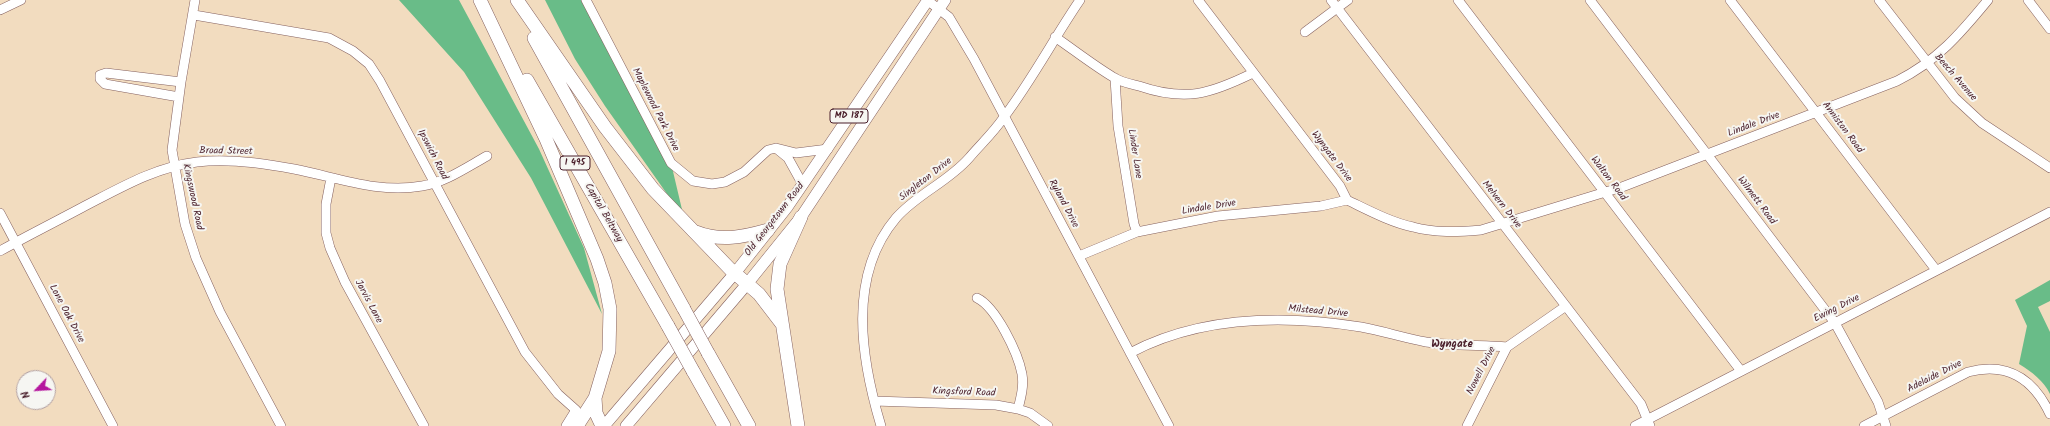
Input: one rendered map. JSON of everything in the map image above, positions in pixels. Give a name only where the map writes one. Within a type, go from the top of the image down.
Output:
[{"type":"highway","name":"Capital Beltway","points":[[481,0],[724,426]]},
{"type":"highway","points":[[481,0],[546,139],[597,259],[605,283],[610,309],[611,331],[608,357],[595,398],[577,426]]},
{"type":"highway","name":"I 495","points":[[513,0],[749,426]]},
{"type":"highway","points":[[517,0],[609,133],[653,189],[692,230],[769,305],[782,324]]},
{"type":"highway","points":[[798,426],[777,289],[779,268],[801,217]]},
{"type":"highway","points":[[692,230],[709,237],[726,239],[768,230]]},
{"type":"highway","points":[[595,398],[596,413],[603,426]]},
{"type":"main road","name":"Old Georgetown Road","points":[[603,426],[735,273],[803,185],[927,0]]},
{"type":"main road","name":"Old Georgetown Road","points":[[626,426],[747,284],[801,217],[942,4]]},
{"type":"street","points":[[0,10],[21,0]]},
{"type":"street","name":"Kingswood Road","points":[[195,0],[194,15],[181,82],[172,150],[185,224],[196,258],[220,312],[281,426]]},
{"type":"street","name":"Maplewood Park Drive","points":[[586,0],[671,163],[682,173],[693,181],[712,184],[725,182],[744,172],[768,150],[776,148]]},
{"type":"street","name":"Ryland Drive","points":[[927,0],[942,4],[974,58],[1169,426]]},
{"type":"street","name":"Singleton Drive","points":[[881,426],[866,364],[862,320],[867,275],[878,246],[896,218],[916,199],[959,169],[1004,117],[1080,0]]},
{"type":"street","name":"Wyngate Drive","points":[[1198,0],[1340,186],[1347,200]]},
{"type":"street","points":[[1305,32],[1333,4],[1348,0]]},
{"type":"street","name":"Walton Road","points":[[1458,0],[1741,371]]},
{"type":"street","name":"Wilmett Road","points":[[1590,0],[1835,323],[1878,402],[1886,426]]},
{"type":"street","name":"Anniston Road","points":[[1730,0],[1936,270]]},
{"type":"street","name":"Beech Avenue","points":[[1879,0],[1955,98],[1982,123],[2050,168]]},
{"type":"street","name":"Lindale Drive","points":[[1500,223],[1622,187],[1897,81],[1942,52],[1958,37],[1988,0]]},
{"type":"street","points":[[2028,0],[2050,29]]},
{"type":"street","name":"Melvern Drive","points":[[1333,4],[1500,223],[1641,404],[1649,423]]},
{"type":"street","name":"Ipswich Road","points":[[194,15],[328,38],[354,51],[369,64],[380,81],[525,352],[558,394],[576,410],[566,426]]},
{"type":"street","points":[[1055,37],[1114,78],[1159,93],[1191,95],[1223,88],[1253,73]]},
{"type":"street","points":[[179,98],[105,84],[100,79],[100,75],[106,72],[181,82]]},
{"type":"street","name":"Linder Lane","points":[[1114,78],[1118,126],[1134,224],[1137,232]]},
{"type":"street","points":[[776,148],[796,153],[828,149]]},
{"type":"street","points":[[776,148],[788,158],[803,185]]},
{"type":"street","name":"Broad Street","points":[[0,251],[136,180],[174,166],[198,162],[240,161],[294,169],[383,188],[400,189],[434,184],[487,156]]},
{"type":"street","name":"Jarvis Lane","points":[[331,178],[326,204],[326,233],[330,248],[345,282],[424,426]]},
{"type":"street","points":[[1347,200],[1407,225],[1434,231],[1481,230],[1500,223]]},
{"type":"street","name":"Lindale Drive","points":[[1079,256],[1137,232],[1218,216],[1321,206],[1347,200]]},
{"type":"street","name":"Ewing Drive","points":[[1635,426],[1649,423],[1741,371],[2050,212]]},
{"type":"street","name":"Lone Oak Drive","points":[[0,213],[113,426]]},
{"type":"street","points":[[977,298],[984,301],[991,309],[1007,336],[1017,359],[1022,374],[1023,388],[1018,408]]},
{"type":"street","name":"Nowell Drive","points":[[1467,426],[1507,347],[1566,306]]},
{"type":"street","name":"Milstead Drive","points":[[1130,354],[1145,346],[1189,331],[1226,324],[1269,319],[1318,322],[1362,328],[1427,342],[1507,347]]},
{"type":"street","name":"Adelaide Drive","points":[[1864,426],[1968,372],[1982,369],[2002,370],[2017,374],[2034,387],[2044,400],[2050,414]]},
{"type":"street","name":"Kingsford Road","points":[[874,401],[996,405],[1018,408],[1030,413],[1048,426]]},
{"type":"green space","points":[[399,0],[459,0],[539,149],[584,248],[602,314],[531,178],[464,72]]},
{"type":"green space","points":[[545,0],[586,0],[671,163],[684,218],[605,106],[575,59]]},
{"type":"green space","points":[[2050,280],[2050,301],[2038,307],[2050,332],[2050,394],[2037,377],[2019,364],[2027,326],[2015,300]]},
{"type":"district","name":"Wyngate","points":[[1452,345]]}]
